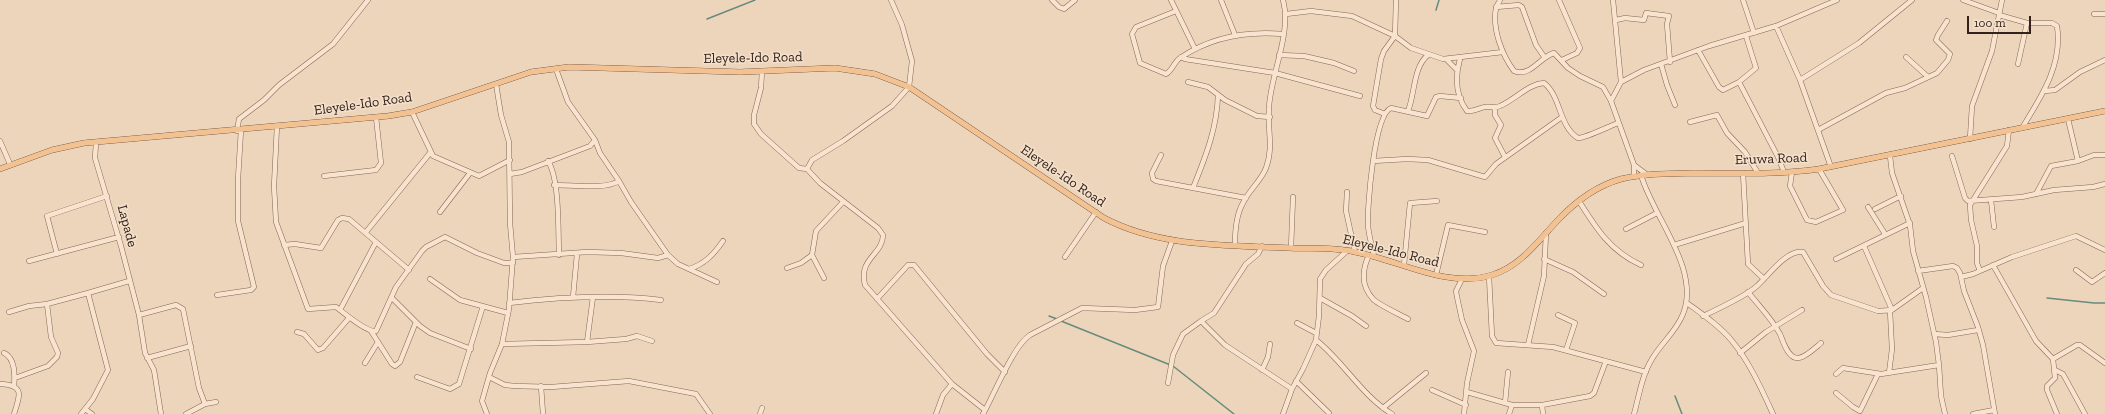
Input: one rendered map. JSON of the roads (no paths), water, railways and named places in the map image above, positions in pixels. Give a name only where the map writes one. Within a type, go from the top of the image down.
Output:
[{"type":"main road","name":"Eleyele-Ido Road","points":[[0,169],[10,164],[52,150],[96,143],[376,117],[412,112],[532,72],[569,67],[762,71],[847,69],[875,74],[909,86],[1096,212],[1132,230],[1172,241],[1291,248],[1323,247],[1348,250],[1371,255],[1436,275],[1468,279]]},
{"type":"main road","name":"Eruwa Road","points":[[1468,279],[1489,276],[1514,265],[1527,254],[1579,200],[1603,186],[1634,176],[1792,172],[1819,169],[1890,156],[2105,110]]},
{"type":"street","points":[[218,295],[251,290],[254,287],[238,221],[239,119],[264,100],[279,85],[333,44],[368,0]]},
{"type":"street","points":[[807,169],[812,160],[892,106],[909,86],[912,61],[902,25],[891,0]]},
{"type":"street","points":[[1052,0],[1059,7],[1064,9],[1075,0]]},
{"type":"street","points":[[1171,0],[1195,49]]},
{"type":"street","points":[[1221,0],[1235,35]]},
{"type":"street","points":[[1235,244],[1236,222],[1246,198],[1258,183],[1267,164],[1271,142],[1269,106],[1286,14],[1283,0]]},
{"type":"street","points":[[1385,114],[1375,110],[1373,106],[1381,59],[1384,51],[1395,36],[1396,0]]},
{"type":"street","points":[[1500,0],[1496,7],[1497,35],[1503,52],[1516,72],[1530,69],[1554,53],[1580,76],[1603,87],[1611,101],[1634,165],[1634,176]]},
{"type":"street","points":[[1559,0],[1580,48],[1577,53],[1562,60]]},
{"type":"street","points":[[1611,101],[1621,82],[1613,0]]},
{"type":"street","points":[[1743,0],[1754,33]]},
{"type":"street","points":[[1621,82],[1644,70],[1670,62],[1698,50],[1776,26],[1836,0]]},
{"type":"street","points":[[1800,80],[1859,43],[1912,0]]},
{"type":"street","points":[[1963,0],[2027,23],[2052,23],[2057,26],[2058,39],[2054,67],[2045,91],[2022,128]]},
{"type":"street","points":[[1970,138],[1972,106],[1992,51],[2002,0]]},
{"type":"street","points":[[1496,7],[1519,5],[1522,7],[1536,45],[1545,58]]},
{"type":"street","points":[[1176,11],[1136,27],[1132,34],[1138,60],[1144,65],[1166,74],[1182,57],[1195,49],[1235,35],[1261,32],[1283,34]]},
{"type":"street","points":[[1286,14],[1310,11],[1352,16],[1395,36],[1411,48],[1428,55],[1447,60],[1503,52]]},
{"type":"street","points":[[1616,20],[1625,18],[1644,20],[1646,13],[1669,16],[1667,24],[1670,62]]},
{"type":"street","points":[[2094,14],[2105,14]]},
{"type":"street","points":[[1818,130],[1886,93],[1905,88],[1940,70],[1950,56],[1949,51],[1936,40],[1947,21]]},
{"type":"street","points":[[2018,64],[2027,23]]},
{"type":"street","points":[[1776,26],[1800,80],[1831,167]]},
{"type":"street","points":[[1698,50],[1720,90],[1739,82],[1756,68],[1746,36]]},
{"type":"street","points":[[1278,55],[1311,58],[1334,63],[1354,71]]},
{"type":"street","points":[[1408,111],[1413,99],[1420,64],[1428,55]]},
{"type":"street","points":[[1182,57],[1185,60],[1275,73],[1360,96]]},
{"type":"street","points":[[1906,57],[1928,77]]},
{"type":"street","points":[[1460,59],[1457,70],[1456,85],[1467,111],[1473,111],[1485,107],[1495,108],[1501,106],[1519,94],[1544,83],[1558,106],[1562,117],[1578,138],[1586,138],[1594,132],[1618,123]]},
{"type":"street","points":[[1447,60],[1457,70]]},
{"type":"street","points":[[2045,91],[2055,90],[2080,72],[2105,60]]},
{"type":"street","points":[[1661,64],[1667,85],[1675,104]]},
{"type":"street","points":[[556,69],[568,102],[595,140],[600,153],[619,180],[631,202],[668,255],[678,264],[717,282]]},
{"type":"street","points":[[762,71],[761,88],[754,115],[754,124],[761,134],[800,168],[807,169],[814,178],[878,228],[883,235],[882,243],[868,261],[862,275],[865,285],[952,384],[984,412],[1005,372],[1026,338],[1082,308],[1135,310],[1158,307],[1163,266],[1172,241]]},
{"type":"street","points":[[1188,82],[1208,86],[1218,95],[1257,116],[1270,117]]},
{"type":"street","points":[[1739,82],[1778,157],[1784,172]]},
{"type":"street","points":[[487,414],[482,401],[489,377],[502,344],[508,313],[513,263],[510,223],[509,142],[501,115],[496,84]]},
{"type":"street","points":[[1193,188],[1212,137],[1217,116],[1218,95]]},
{"type":"street","points":[[1408,319],[1373,300],[1363,276],[1364,265],[1371,255],[1368,226],[1373,161],[1377,136],[1385,114],[1391,108],[1427,116],[1436,97],[1461,98]]},
{"type":"street","points":[[1495,108],[1495,114],[1501,125],[1495,138],[1505,157]]},
{"type":"street","points":[[412,112],[430,153],[438,159],[470,173],[481,175],[510,160]]},
{"type":"street","points":[[1690,122],[1717,115],[1727,133],[1744,152],[1758,173]]},
{"type":"street","points":[[324,176],[376,170],[381,163],[376,117]]},
{"type":"street","points":[[1373,161],[1407,159],[1428,160],[1483,177],[1505,157],[1547,130],[1562,117]]},
{"type":"street","points":[[2068,119],[2078,162]]},
{"type":"street","points":[[277,126],[274,194],[276,222],[306,307],[310,310],[334,306],[349,318],[371,331],[392,364],[397,365],[416,322]]},
{"type":"street","points":[[1980,271],[1977,263],[1976,239],[1971,220],[1971,201],[2007,146],[2009,130]]},
{"type":"street","points":[[0,140],[10,164]]},
{"type":"street","points":[[510,174],[522,172],[590,146],[595,140]]},
{"type":"street","name":"Lapade","points":[[96,143],[95,158],[119,237],[129,281],[139,315],[147,358],[154,370],[161,414]]},
{"type":"street","points":[[366,232],[430,153]]},
{"type":"street","points":[[1161,155],[1152,172],[1153,179],[1246,198]]},
{"type":"street","points":[[2036,194],[2050,167],[2058,164],[2078,162],[2094,155],[2105,155]]},
{"type":"street","points":[[1890,156],[1892,173],[1910,223],[1913,251],[1934,334],[1939,365],[1941,396],[1945,414]]},
{"type":"street","points":[[1952,156],[1965,198],[1968,201],[1991,200],[2105,184]]},
{"type":"street","points":[[548,161],[551,167],[556,192],[559,255]]},
{"type":"street","points":[[1634,165],[1644,175],[1647,194],[1674,245],[1684,273],[1687,289],[1687,303],[1678,325],[1652,359],[1646,372],[1634,414]]},
{"type":"street","points":[[1792,172],[1790,186],[1807,220],[1816,222],[1843,210],[1819,169]]},
{"type":"street","points":[[440,212],[470,173]]},
{"type":"street","points":[[1743,173],[1748,264],[1764,279]]},
{"type":"street","points":[[554,185],[612,185],[619,180]]},
{"type":"street","points":[[1347,192],[1346,211],[1355,252]]},
{"type":"street","points":[[57,254],[48,216],[107,196]]},
{"type":"street","points":[[1291,248],[1293,196]]},
{"type":"street","points":[[1875,209],[1901,196]]},
{"type":"street","points":[[1579,200],[1600,235],[1630,261],[1641,265]]},
{"type":"street","points":[[1991,200],[1994,227]]},
{"type":"street","points":[[1404,265],[1410,203],[1437,201]]},
{"type":"street","points":[[824,278],[812,255],[817,229],[843,202]]},
{"type":"street","points":[[1868,207],[1885,234]]},
{"type":"street","points":[[1065,256],[1096,212]]},
{"type":"street","points":[[1626,229],[1657,214]]},
{"type":"street","points":[[284,245],[295,244],[320,248],[336,223],[342,218],[349,219],[409,270]]},
{"type":"street","points":[[1674,245],[1746,222]]},
{"type":"street","points":[[1836,259],[1910,223]]},
{"type":"street","points":[[1436,275],[1448,225],[1485,232]]},
{"type":"street","points":[[1528,345],[1544,276],[1546,233]]},
{"type":"street","points":[[1961,277],[1980,271],[2012,257],[2076,236],[2105,250]]},
{"type":"street","points":[[30,262],[119,237]]},
{"type":"street","points":[[371,331],[378,329],[396,288],[426,247],[445,237],[477,253],[504,262],[513,263]]},
{"type":"street","points":[[689,269],[701,264],[714,253],[723,241]]},
{"type":"street","points":[[340,310],[376,242]]},
{"type":"street","points":[[1168,383],[1173,355],[1183,334],[1200,321],[1214,313],[1246,264],[1258,254],[1262,246]]},
{"type":"street","points":[[1864,246],[1891,310],[1892,349],[1889,374]]},
{"type":"street","points":[[1283,414],[1292,388],[1316,340],[1320,284],[1322,276],[1348,250]]},
{"type":"street","points":[[1703,316],[1748,292],[1764,279],[1776,265],[1801,251],[1807,257],[1823,286],[1831,295],[1878,311],[1891,310],[1923,288]]},
{"type":"street","points":[[513,257],[610,252],[658,258],[668,255]]},
{"type":"street","points":[[573,297],[577,254]]},
{"type":"street","points":[[787,268],[801,263],[812,255]]},
{"type":"street","points":[[1544,259],[1573,272],[1604,294]]},
{"type":"street","points":[[877,299],[908,265],[914,265],[987,354],[1005,372]]},
{"type":"street","points":[[1993,265],[2036,340],[2053,359],[2055,378],[2047,386],[2047,390],[2057,414]]},
{"type":"street","points":[[1918,271],[1952,266],[1957,268],[1961,277],[1964,291],[1978,330],[1994,412],[1973,414]]},
{"type":"street","points":[[2076,270],[2092,282],[2105,273]]},
{"type":"street","points":[[1489,276],[1492,339],[1496,343],[1566,350],[1646,372]]},
{"type":"street","points":[[430,279],[460,300],[508,313]]},
{"type":"street","points":[[1462,279],[1456,290],[1457,297],[1462,320],[1474,351],[1468,378],[1464,414]]},
{"type":"street","points":[[9,312],[28,306],[47,304],[129,281]]},
{"type":"street","points":[[1748,292],[1776,326],[1788,352],[1796,358],[1804,356],[1821,343]]},
{"type":"street","points":[[81,414],[93,399],[108,370],[88,293]]},
{"type":"street","points":[[509,303],[573,297],[629,297],[661,300]]},
{"type":"street","points":[[587,342],[593,297]]},
{"type":"street","points":[[392,298],[416,322],[436,336],[471,349]]},
{"type":"street","points":[[1320,298],[1352,316],[1366,326]]},
{"type":"street","points":[[1687,303],[1727,335],[1740,353],[1773,414]]},
{"type":"street","points":[[15,378],[48,366],[57,357],[58,353],[51,337],[47,304]]},
{"type":"street","points":[[139,315],[176,306],[180,306],[183,309],[199,388],[205,404]]},
{"type":"street","points":[[417,377],[450,389],[456,387],[462,378],[483,306]]},
{"type":"street","points":[[1740,353],[1776,326],[1802,310]]},
{"type":"street","points":[[1558,315],[1575,323],[1566,350]]},
{"type":"street","points":[[297,332],[304,334],[318,350],[323,348],[349,318]]},
{"type":"street","points":[[1200,321],[1225,345],[1292,388]]},
{"type":"street","points":[[1297,323],[1316,333]]},
{"type":"street","points":[[1934,334],[1948,335],[1978,330]]},
{"type":"street","points":[[502,344],[587,342],[626,339],[637,336],[652,340]]},
{"type":"street","points":[[1316,340],[1326,348],[1383,408],[1392,414]]},
{"type":"street","points":[[365,363],[378,342]]},
{"type":"street","points":[[1262,370],[1268,356],[1270,344]]},
{"type":"street","points":[[2053,359],[2077,344],[2084,346],[2105,363]]},
{"type":"street","points":[[147,358],[191,346]]},
{"type":"street","points":[[4,353],[10,358],[15,378],[14,386],[19,394],[14,414]]},
{"type":"street","points":[[1467,392],[1512,405],[1542,405],[1592,396],[1606,361]]},
{"type":"street","points":[[1836,374],[1846,368],[1878,374],[1889,374],[1939,365]]},
{"type":"street","points":[[2055,370],[2063,374],[2085,414]]},
{"type":"street","points":[[1505,403],[1508,372]]},
{"type":"street","points":[[1383,408],[1426,373]]},
{"type":"street","points":[[1836,393],[1860,411],[1878,374]]},
{"type":"street","points":[[489,377],[509,385],[541,386],[635,382],[657,388],[696,394],[710,414]]},
{"type":"street","points":[[1296,381],[1330,413]]},
{"type":"street","points":[[0,384],[14,386]]},
{"type":"street","points":[[936,414],[943,395],[952,384]]},
{"type":"street","points":[[541,386],[543,414]]},
{"type":"street","points":[[1432,390],[1466,405]]},
{"type":"street","points":[[186,414],[205,404],[216,402]]},
{"type":"street","points":[[1509,414],[1512,405]]},
{"type":"street","points":[[1542,405],[1543,414]]},
{"type":"street","points":[[760,414],[762,408]]},
{"type":"street","points":[[85,409],[92,414]]},
{"type":"waterway","points":[[707,19],[755,0]]},
{"type":"waterway","points":[[1436,10],[1439,0]]},
{"type":"waterway","points":[[2047,298],[2105,303]]},
{"type":"waterway","points":[[1049,316],[1057,319]]},
{"type":"waterway","points":[[1061,321],[1173,366],[1234,414]]},
{"type":"waterway","points":[[1675,396],[1682,414]]}]
